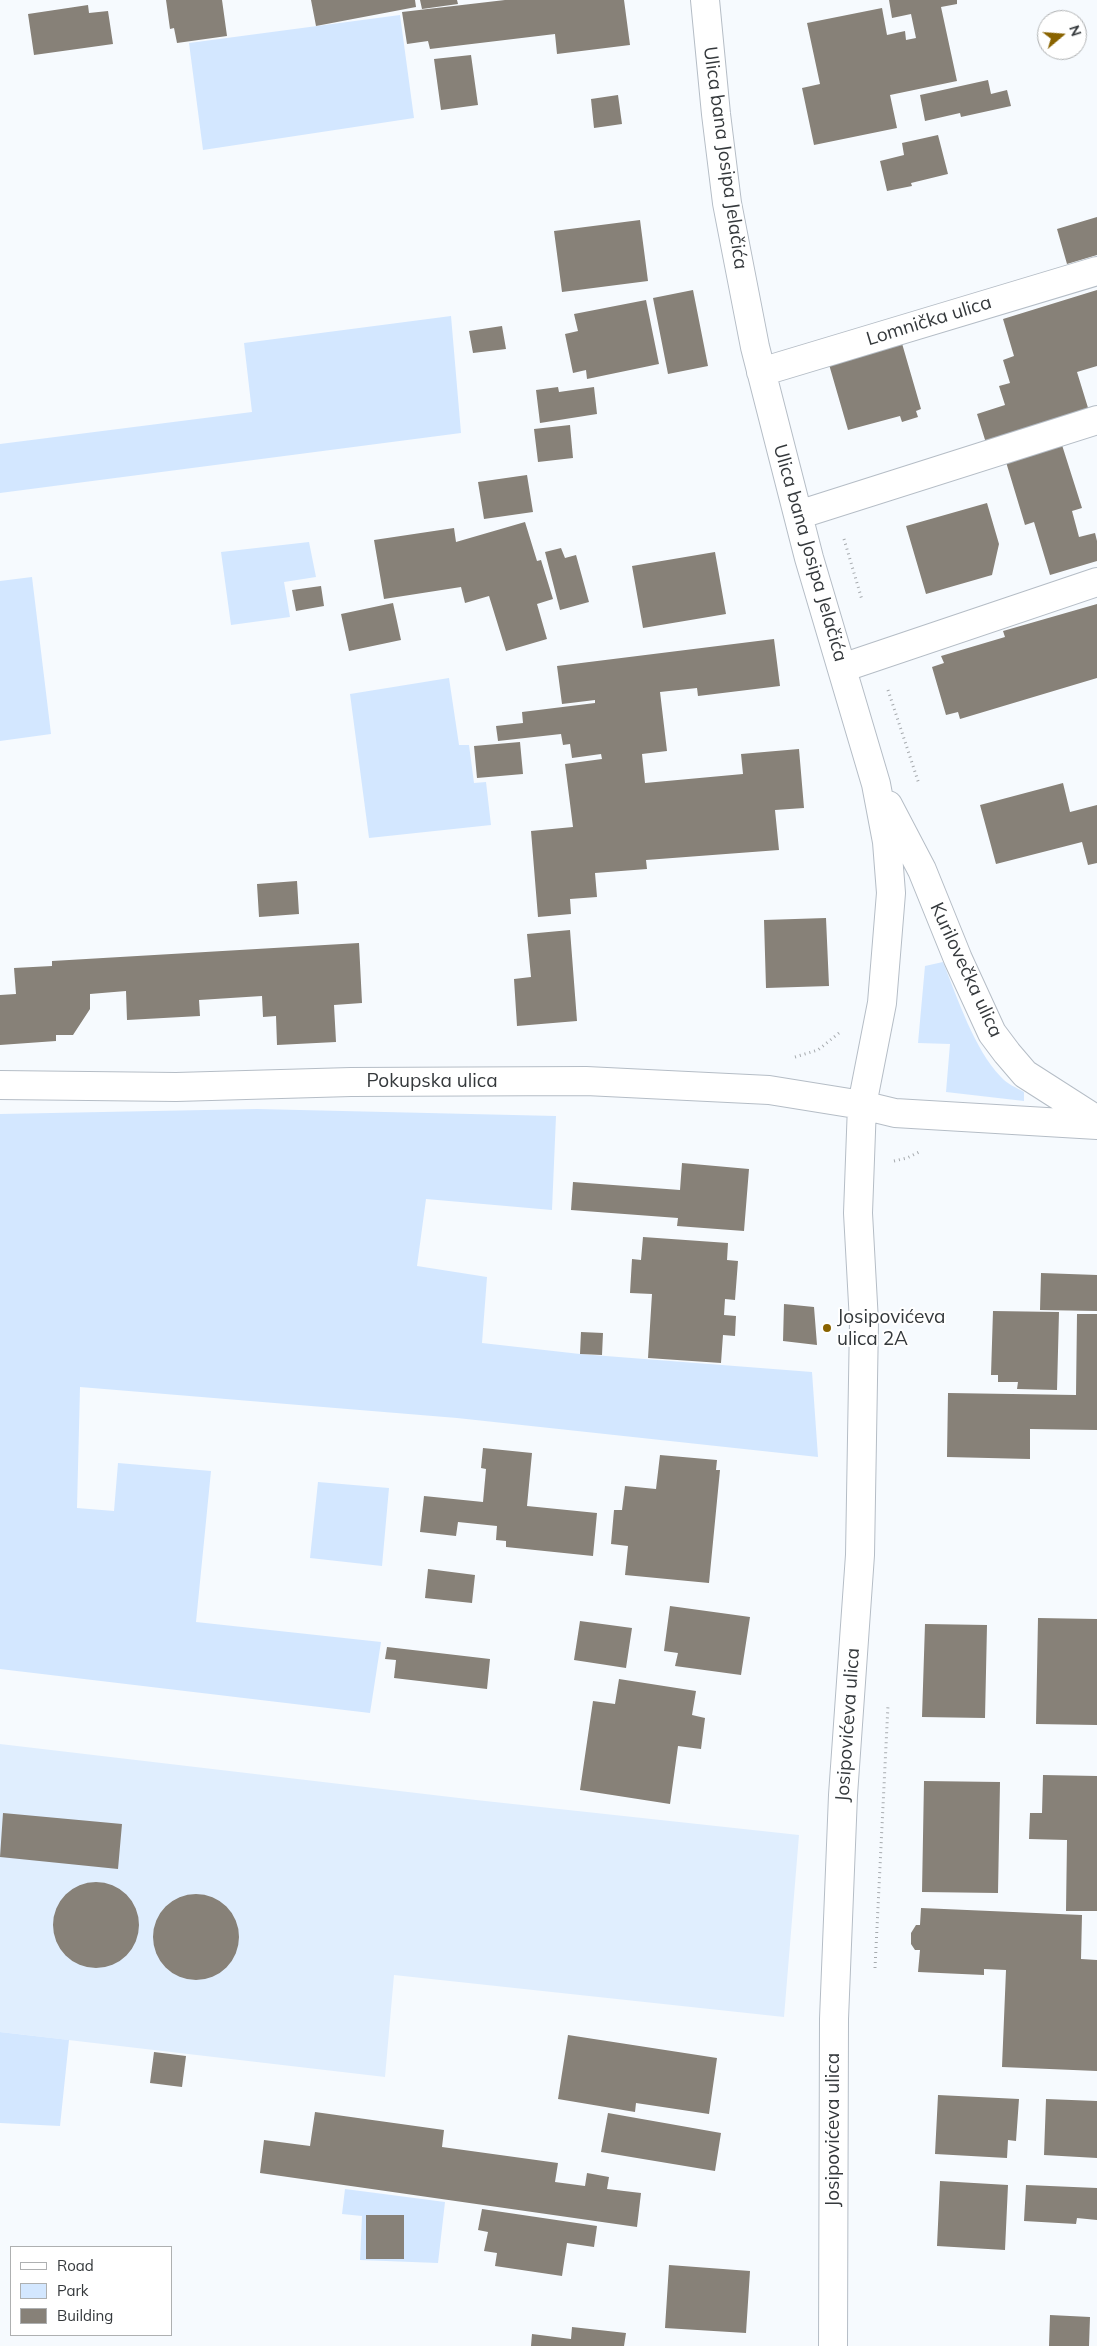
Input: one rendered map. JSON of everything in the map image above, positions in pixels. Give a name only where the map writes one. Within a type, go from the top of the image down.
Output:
[{"type":"street","name":"Ulica bana Josipa Jelačića","points":[[705,0],[727,203],[761,372],[798,515],[876,784],[887,842],[891,893],[882,1003],[862,1105]]},
{"type":"street","name":"Lomnička ulica","points":[[761,372],[1097,271]]},
{"type":"street","points":[[798,515],[1097,420]]},
{"type":"street","points":[[842,668],[1097,582]]},
{"type":"street","name":"Kurilovečka ulica","points":[[876,784],[922,870],[958,959],[992,1033],[1006,1054],[1026,1074],[1097,1120]]},
{"type":"street","name":"Pokupska ulica","points":[[0,1085],[176,1087],[351,1082],[586,1080],[769,1090],[862,1105]]},
{"type":"street","points":[[862,1105],[896,1113],[1097,1125]]},
{"type":"street","name":"Josipovićeva ulica","points":[[833,2346],[834,2019],[843,1795],[860,1556],[864,1322],[858,1212],[862,1105]]},
{"type":"path","points":[[794,1057],[818,1050],[840,1032]]},
{"type":"shaded area","points":[[0,1744],[476,1800],[799,1835],[784,2017],[394,1975],[385,2077],[0,2032]]},
{"type":"green space","points":[[400,15],[414,118],[203,150],[189,43]]},
{"type":"green space","points":[[451,316],[461,433],[0,493],[0,444],[252,412],[244,343]]},
{"type":"green space","points":[[309,542],[316,577],[284,582],[290,617],[231,625],[221,552]]},
{"type":"green space","points":[[32,577],[51,734],[0,741],[0,581]]},
{"type":"green space","points":[[449,678],[459,745],[469,745],[474,783],[486,782],[491,825],[369,838],[350,694]]},
{"type":"green space","points":[[943,962],[968,1023],[991,1066],[1009,1084],[1024,1092],[1024,1101],[946,1092],[950,1044],[918,1043],[925,966]]},
{"type":"green space","points":[[257,1109],[556,1116],[552,1210],[426,1199],[417,1266],[487,1277],[482,1343],[580,1354],[812,1372],[818,1457],[457,1418],[80,1387],[77,1508],[114,1511],[118,1463],[211,1471],[196,1622],[381,1642],[370,1713],[0,1669],[0,1114]]},
{"type":"green space","points":[[318,1482],[389,1488],[382,1566],[310,1558]]},
{"type":"green space","points":[[0,2032],[69,2040],[60,2126],[0,2123]]},
{"type":"green space","points":[[345,2189],[445,2202],[438,2263],[360,2260],[362,2216],[342,2214]]},
{"type":"building","points":[[166,0],[222,0],[227,36],[177,43],[174,28],[170,29]]},
{"type":"building","points":[[311,0],[415,0],[416,7],[316,26]]},
{"type":"building","points":[[420,0],[457,0],[458,4],[422,9]]},
{"type":"building","points":[[505,0],[624,0],[630,45],[557,54],[555,34],[430,49],[428,41],[407,44],[402,12]]},
{"type":"building","points":[[889,0],[957,0],[957,4],[941,7],[957,81],[890,95],[897,128],[814,145],[802,88],[820,84],[807,23],[882,8],[887,35],[905,31],[906,40],[916,38],[911,14],[892,18]]},
{"type":"building","points":[[88,5],[89,13],[108,11],[113,44],[34,55],[28,14]]},
{"type":"building","points":[[471,55],[478,105],[441,110],[434,59]]},
{"type":"building","points":[[988,80],[991,94],[1007,90],[1011,106],[961,117],[960,113],[925,121],[920,95]]},
{"type":"building","points":[[618,95],[622,124],[594,128],[591,99]]},
{"type":"building","points":[[938,135],[948,174],[911,183],[912,186],[887,191],[880,161],[904,155],[902,143]]},
{"type":"building","points":[[1097,217],[1097,255],[1067,264],[1057,229]]},
{"type":"building","points":[[640,220],[648,281],[562,292],[554,231]]},
{"type":"building","points":[[693,290],[708,366],[668,374],[653,298]]},
{"type":"building","points":[[1097,290],[1097,366],[1077,372],[1089,411],[986,443],[977,414],[1005,405],[999,386],[1010,383],[1003,360],[1014,356],[1003,319]]},
{"type":"building","points":[[646,300],[659,364],[587,379],[586,370],[573,373],[565,334],[578,331],[574,314]]},
{"type":"building","points":[[502,326],[506,349],[473,353],[469,331]]},
{"type":"building","points":[[901,340],[921,409],[916,411],[918,417],[902,422],[900,416],[848,430],[828,361]]},
{"type":"building","points":[[558,387],[559,392],[594,387],[597,414],[540,423],[536,390]]},
{"type":"building","points":[[570,425],[573,458],[538,462],[534,429]]},
{"type":"building","points":[[1062,445],[1082,508],[1072,511],[1079,537],[1095,533],[1097,561],[1050,575],[1034,522],[1025,525],[1006,462]]},
{"type":"building","points":[[527,475],[533,512],[484,519],[478,482]]},
{"type":"building","points":[[987,503],[999,544],[992,575],[926,594],[906,526]]},
{"type":"building","points":[[525,522],[537,561],[541,560],[553,599],[537,604],[547,639],[506,651],[489,596],[465,603],[461,587],[384,599],[374,540],[454,528],[456,542]]},
{"type":"building","points":[[561,548],[565,558],[576,555],[589,602],[560,610],[545,552]]},
{"type":"building","points":[[715,552],[726,614],[643,628],[632,566]]},
{"type":"building","points":[[321,586],[324,606],[296,611],[292,590]]},
{"type":"building","points":[[393,603],[401,640],[349,651],[341,614]]},
{"type":"building","points":[[1097,604],[1097,678],[960,719],[958,712],[946,715],[932,667],[944,663],[941,656],[1005,637],[1003,631]]},
{"type":"building","points":[[774,639],[780,686],[698,696],[697,688],[660,692],[667,751],[642,754],[645,783],[743,774],[741,754],[799,749],[804,808],[775,810],[779,850],[646,860],[647,869],[595,873],[597,897],[570,899],[571,914],[538,917],[531,831],[573,827],[565,764],[602,759],[601,754],[572,758],[570,744],[563,745],[561,734],[498,741],[496,726],[523,723],[522,712],[595,703],[595,700],[562,704],[557,666]]},
{"type":"building","points":[[520,742],[523,774],[477,778],[474,746]]},
{"type":"building","points":[[1063,783],[1070,812],[1097,805],[1097,863],[1088,865],[1082,842],[996,864],[980,805]]},
{"type":"building","points":[[297,881],[299,914],[259,917],[257,884]]},
{"type":"building","points":[[826,918],[829,986],[766,988],[764,920]]},
{"type":"building","points":[[570,930],[577,1021],[517,1026],[514,979],[531,977],[527,934]]},
{"type":"building","points":[[359,943],[362,1003],[334,1005],[336,1042],[277,1045],[276,1016],[263,1017],[262,996],[199,1000],[200,1016],[127,1020],[126,991],[90,994],[90,1009],[73,1035],[56,1035],[56,1041],[0,1045],[0,995],[16,994],[14,968],[52,966],[52,961]]},
{"type":"building","points":[[682,1163],[749,1169],[744,1231],[677,1226],[678,1218],[571,1210],[573,1182],[680,1190]]},
{"type":"building","points":[[643,1237],[728,1243],[727,1260],[738,1261],[735,1300],[725,1299],[724,1315],[736,1316],[735,1336],[723,1335],[721,1363],[648,1358],[652,1294],[630,1293],[632,1259],[641,1260]]},
{"type":"building","points":[[1041,1273],[1097,1275],[1097,1311],[1040,1310]]},
{"type":"building","points":[[784,1304],[814,1307],[817,1345],[783,1341]]},
{"type":"building","points":[[993,1311],[1059,1312],[1057,1390],[1017,1389],[1018,1382],[998,1382],[998,1375],[991,1375]]},
{"type":"building","points":[[1077,1314],[1097,1314],[1097,1430],[1030,1429],[1030,1459],[947,1457],[948,1393],[1076,1395]]},
{"type":"building","points":[[581,1332],[603,1333],[602,1355],[580,1354]]},
{"type":"building","points":[[483,1448],[532,1453],[527,1506],[597,1513],[593,1556],[506,1547],[506,1541],[496,1540],[497,1526],[458,1522],[456,1536],[420,1532],[424,1496],[483,1502],[486,1469],[481,1468]]},
{"type":"building","points":[[660,1455],[717,1460],[716,1470],[720,1470],[709,1583],[625,1575],[628,1546],[611,1544],[614,1510],[622,1510],[625,1486],[656,1489]]},
{"type":"building","points":[[428,1569],[475,1575],[472,1603],[425,1598]]},
{"type":"building","points":[[670,1606],[750,1617],[741,1675],[675,1666],[678,1653],[664,1651]]},
{"type":"building","points":[[1038,1618],[1097,1619],[1097,1725],[1036,1724]]},
{"type":"building","points":[[580,1621],[632,1628],[626,1668],[574,1660]]},
{"type":"building","points":[[925,1624],[987,1625],[985,1718],[922,1717]]},
{"type":"building","points":[[387,1647],[490,1659],[487,1689],[394,1678],[396,1660],[385,1659]]},
{"type":"building","points":[[619,1679],[696,1691],[692,1715],[705,1718],[701,1749],[678,1746],[670,1804],[580,1790],[593,1701],[615,1704]]},
{"type":"building","points":[[1043,1775],[1097,1776],[1097,1911],[1066,1911],[1067,1840],[1029,1839],[1030,1813],[1042,1813]]},
{"type":"building","points":[[924,1781],[1000,1782],[998,1893],[922,1892]]},
{"type":"building","points":[[3,1813],[122,1824],[118,1869],[0,1857]]},
{"type":"building","points":[[88,1882],[104,1882],[113,1885],[127,1894],[136,1908],[139,1925],[136,1942],[127,1956],[113,1965],[104,1968],[88,1968],[72,1961],[60,1949],[53,1933],[53,1917],[60,1901],[72,1889]]},
{"type":"building","points":[[188,1894],[204,1894],[213,1897],[227,1906],[236,1920],[239,1937],[236,1954],[227,1968],[213,1977],[204,1980],[188,1980],[172,1973],[160,1961],[153,1945],[153,1929],[160,1913],[172,1901]]},
{"type":"building","points":[[921,1908],[1082,1915],[1081,1959],[1097,1960],[1097,2071],[1002,2067],[1006,1970],[984,1969],[984,1975],[918,1972],[920,1950],[915,1950],[911,1944],[911,1933],[916,1925],[920,1925]]},
{"type":"building","points":[[568,2035],[717,2058],[709,2114],[636,2103],[635,2112],[558,2099]]},
{"type":"building","points":[[154,2052],[186,2056],[182,2087],[150,2083]]},
{"type":"building","points":[[938,2095],[1019,2099],[1016,2141],[1008,2140],[1007,2158],[935,2154]]},
{"type":"building","points":[[1046,2099],[1097,2101],[1097,2158],[1044,2155]]},
{"type":"building","points":[[315,2112],[444,2130],[442,2147],[558,2163],[555,2182],[585,2186],[587,2173],[609,2177],[607,2189],[641,2193],[637,2227],[260,2173],[264,2140],[310,2146]]},
{"type":"building","points":[[608,2113],[721,2133],[715,2171],[601,2152]]},
{"type":"building","points":[[940,2181],[1008,2185],[1005,2250],[937,2246]]},
{"type":"building","points":[[1026,2185],[1097,2188],[1097,2220],[1077,2218],[1076,2224],[1024,2221]]},
{"type":"building","points":[[482,2209],[597,2226],[594,2247],[567,2243],[562,2276],[495,2266],[497,2253],[484,2251],[488,2232],[478,2230]]},
{"type":"building","points":[[366,2215],[404,2215],[404,2259],[366,2259]]},
{"type":"building","points":[[669,2265],[750,2271],[746,2333],[665,2328]]},
{"type":"building","points":[[1050,2315],[1090,2317],[1089,2346],[1049,2346]]},
{"type":"building","points":[[572,2327],[626,2333],[624,2346],[531,2346],[532,2334],[571,2339]]},
{"type":"place","name":"Josipovićeva ulica 2A","points":[[827,1328]]}]
